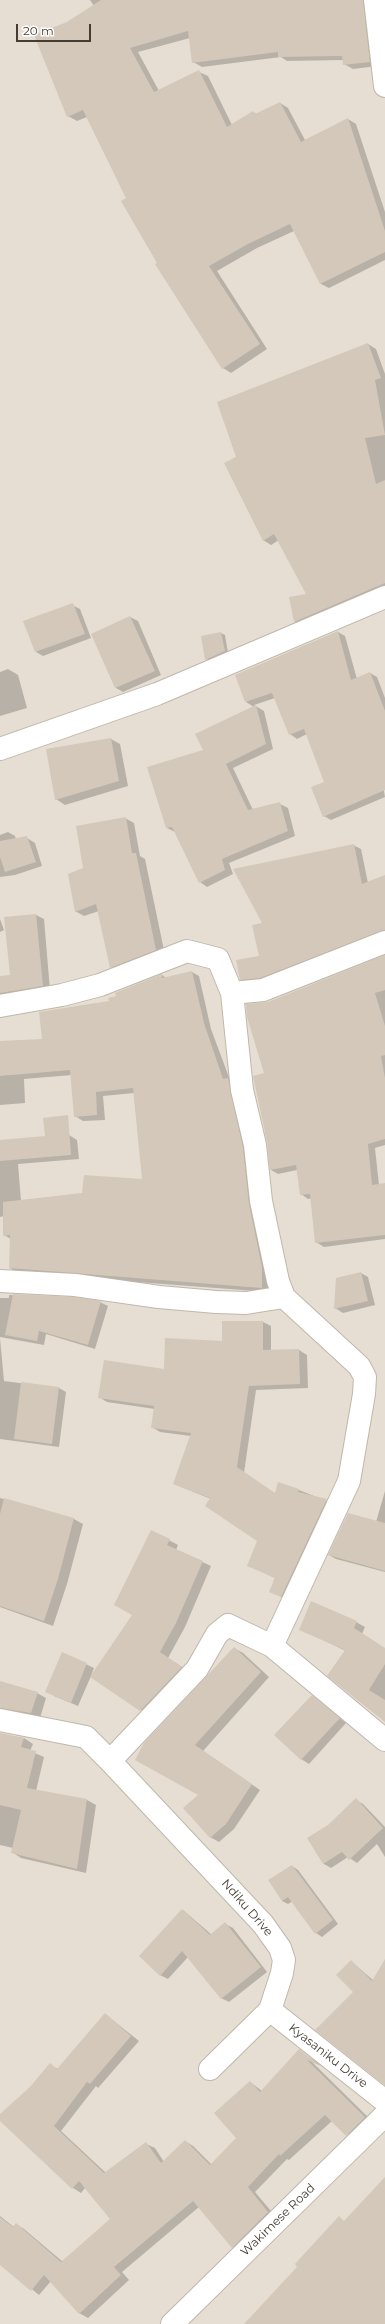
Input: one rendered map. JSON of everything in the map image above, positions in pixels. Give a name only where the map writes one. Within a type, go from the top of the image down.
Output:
[{"type":"street","points":[[375,0],[385,86]]},
{"type":"street","points":[[0,749],[158,694],[385,597]]},
{"type":"street","points":[[232,993],[263,990],[385,942]]},
{"type":"street","points":[[0,1006],[62,996],[100,985],[187,951],[218,959],[232,993],[242,1090],[255,1145],[261,1201],[278,1281],[284,1297],[359,1366],[365,1377],[364,1394],[348,1481],[272,1646]]},
{"type":"street","points":[[0,1281],[75,1285],[159,1297],[216,1302],[246,1303],[284,1297]]},
{"type":"street","points":[[110,1761],[198,1669],[216,1634],[228,1625],[272,1646],[385,1740]]},
{"type":"street","name":"Ndiku Drive","points":[[0,1720],[86,1736],[263,1924],[280,1948],[284,1960],[282,1973],[270,2010],[210,2069]]},
{"type":"street","name":"Kyasaniku Drive","points":[[270,2010],[385,2102]]},
{"type":"street","name":"Wakimese Road","points":[[172,2324],[382,2127]]},
{"type":"shaded area","points":[[0,0],[385,0],[385,2324],[0,2324]]},
{"type":"building","points":[[101,0],[363,0],[370,62],[343,65],[342,56],[278,57],[278,52],[192,63],[188,31],[130,48],[154,92],[199,70],[227,127],[253,111],[255,114],[280,102],[301,142],[348,118],[385,231],[385,252],[320,284],[290,224],[248,244],[209,266],[260,344],[222,369],[155,264],[157,263],[121,201],[126,198],[83,110],[67,117],[34,35],[67,22]]},
{"type":"building","points":[[368,343],[381,378],[375,380],[385,435],[365,438],[376,484],[385,480],[385,583],[294,622],[289,597],[306,594],[274,534],[263,541],[224,463],[236,457],[217,402]]},
{"type":"building","points":[[73,603],[85,634],[35,652],[23,621]]},
{"type":"building","points":[[130,616],[155,671],[115,688],[91,634]]},
{"type":"building","points":[[338,631],[351,680],[370,672],[385,711],[385,790],[323,817],[311,787],[324,782],[304,729],[289,735],[272,693],[245,702],[235,675]]},
{"type":"building","points":[[221,632],[225,651],[205,660],[201,636]]},
{"type":"building","points":[[256,705],[266,744],[226,764],[248,810],[280,802],[288,831],[222,859],[225,870],[199,883],[172,827],[166,828],[147,767],[203,750],[195,734]]},
{"type":"building","points":[[111,738],[119,781],[55,800],[46,749]]},
{"type":"building","points":[[126,817],[132,853],[136,853],[156,950],[110,968],[96,904],[75,912],[68,874],[83,868],[76,826]]},
{"type":"building","points":[[27,836],[36,862],[5,872],[0,857],[0,841]]},
{"type":"building","points":[[354,844],[362,884],[385,875],[385,930],[260,978],[240,980],[236,960],[259,956],[252,925],[262,923],[233,869]]},
{"type":"building","points":[[36,914],[43,986],[0,993],[0,976],[10,975],[4,917]]},
{"type":"building","points":[[385,955],[385,990],[375,993],[385,1026],[385,1055],[381,1056],[385,1078],[385,1139],[368,1144],[372,1185],[385,1183],[385,1235],[315,1243],[310,1194],[300,1195],[296,1165],[270,1170],[267,1142],[253,1076],[264,1073],[247,1017],[246,1004],[268,1002]]},
{"type":"building","points":[[192,971],[204,1023],[223,1079],[228,1078],[243,1147],[249,1204],[262,1267],[262,1288],[9,1268],[10,1235],[3,1236],[3,1202],[82,1193],[84,1175],[142,1179],[133,1088],[96,1092],[97,1115],[74,1117],[70,1070],[0,1076],[0,1041],[42,1039],[39,1012],[109,1001],[108,998],[116,996],[115,993],[162,974],[162,978]]},
{"type":"building","points":[[68,1115],[71,1155],[0,1161],[0,1140],[45,1136],[43,1118]]},
{"type":"building","points":[[361,1272],[368,1301],[334,1309],[336,1278]]},
{"type":"building","points":[[13,1294],[74,1297],[101,1301],[88,1345],[39,1331],[37,1341],[5,1335]]},
{"type":"building","points":[[222,1321],[263,1321],[263,1350],[299,1349],[300,1384],[249,1386],[237,1467],[275,1493],[278,1482],[299,1489],[298,1492],[327,1499],[281,1597],[269,1592],[275,1578],[247,1566],[257,1541],[205,1506],[210,1498],[173,1484],[191,1433],[151,1428],[154,1406],[98,1398],[104,1360],[164,1369],[165,1338],[222,1341]]},
{"type":"building","points":[[21,1382],[59,1387],[52,1444],[14,1439]]},
{"type":"building","points":[[4,1498],[74,1518],[58,1579],[44,1621],[0,1606],[0,1514]]},
{"type":"building","points":[[348,1513],[385,1523],[385,1571],[328,1555]]},
{"type":"building","points":[[151,1530],[170,1539],[167,1545],[203,1561],[176,1623],[160,1652],[182,1667],[140,1711],[90,1677],[132,1615],[114,1605]]},
{"type":"building","points":[[311,1601],[357,1621],[354,1628],[385,1648],[385,1664],[369,1690],[385,1700],[385,1722],[327,1676],[345,1650],[299,1630]]},
{"type":"building","points":[[234,1647],[261,1672],[195,1745],[252,1784],[226,1824],[210,1838],[183,1808],[198,1795],[135,1760],[144,1743]]},
{"type":"building","points":[[62,1652],[87,1663],[71,1703],[45,1692]]},
{"type":"building","points":[[0,1681],[38,1692],[31,1713],[0,1708]]},
{"type":"building","points":[[312,1695],[340,1718],[301,1760],[274,1735]]},
{"type":"building","points":[[0,1733],[24,1738],[21,1747],[36,1751],[27,1788],[87,1799],[77,1869],[11,1853],[21,1810],[0,1805]]},
{"type":"building","points":[[356,1798],[383,1828],[349,1860],[342,1852],[323,1864],[307,1838],[328,1825]]},
{"type":"building","points":[[292,1865],[333,1920],[315,1934],[288,1897],[282,1901],[268,1880]]},
{"type":"building","points":[[182,1909],[210,1935],[225,1922],[261,1967],[221,1999],[182,1951],[160,1976],[139,1956]]},
{"type":"building","points":[[385,1959],[385,2085],[315,2030],[353,1992],[336,1975],[351,1960],[372,1981]]},
{"type":"building","points":[[105,2013],[131,2036],[90,2084],[87,2082],[54,2126],[104,2173],[146,2142],[161,2163],[185,2140],[210,2165],[236,2138],[214,2113],[250,2081],[260,2092],[299,2049],[319,2065],[307,2060],[365,2117],[346,2136],[325,2115],[280,2156],[279,2154],[248,2187],[268,2212],[232,2248],[193,2201],[114,2267],[121,2275],[79,2314],[44,2275],[31,2291],[0,2265],[0,2217],[13,2227],[16,2223],[61,2262],[110,2219],[79,2181],[72,2189],[0,2121],[0,2114],[30,2087],[50,2063],[57,2069]]},
{"type":"building","points":[[385,2177],[385,2324],[244,2324],[297,2267],[295,2264],[339,2216],[344,2221]]}]
